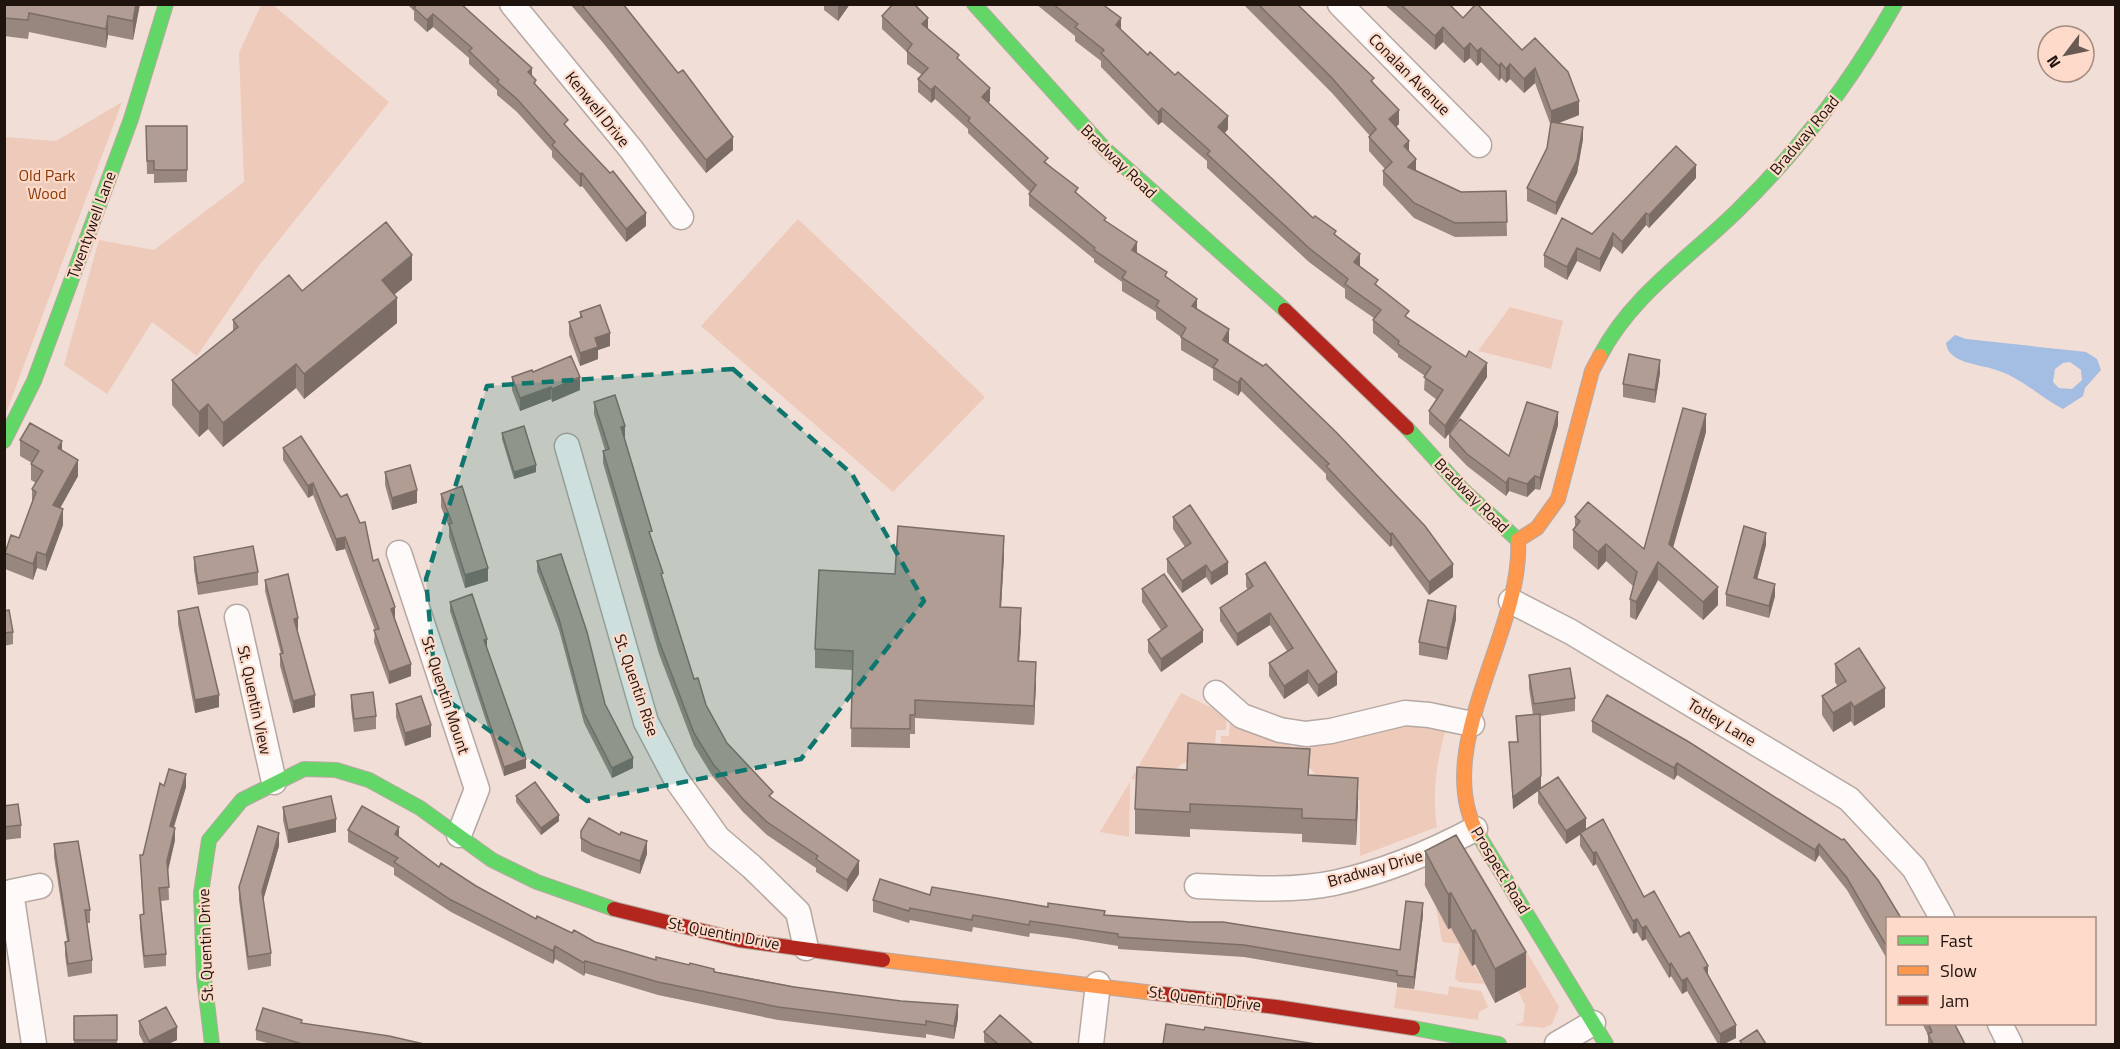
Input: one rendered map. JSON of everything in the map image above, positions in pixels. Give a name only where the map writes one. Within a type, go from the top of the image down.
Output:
[{"type":"street","name":"Twentywell Lane","points":[[4,441],[34,381],[131,119],[166,4]]},
{"type":"street","name":"Kenwell Drive","points":[[512,4],[631,149],[681,217]]},
{"type":"street","name":"Bradway Road","points":[[974,4],[1105,149],[1294,317],[1414,435],[1478,505],[1518,540],[1537,528],[1558,499],[1592,371],[1600,352],[1660,278],[1757,192],[1858,68],[1895,4]]},
{"type":"street","name":"Conalan Avenue","points":[[1341,4],[1479,145]]},
{"type":"street","name":"St. Quentin Rise","points":[[567,446],[646,722],[676,779],[718,838],[798,912],[806,948]]},
{"type":"street","name":"Prospect Road","points":[[1518,540],[1519,579],[1472,724],[1464,759],[1465,798],[1475,830],[1606,1044]]},
{"type":"street","name":"St. Quentin Mount","points":[[399,553],[477,789],[459,835]]},
{"type":"street","name":"Totley Lane","points":[[1511,602],[1591,643],[1849,799],[1914,868],[1941,917]]},
{"type":"street","name":"St. Quentin View","points":[[237,617],[274,782]]},
{"type":"street","points":[[1216,693],[1242,716],[1280,730],[1306,734],[1330,731],[1405,713],[1429,715],[1472,724]]},
{"type":"street","name":"St. Quentin Drive","points":[[212,1044],[204,978],[201,893],[209,840],[242,800],[304,769],[336,770],[369,780],[420,808],[492,860],[537,882],[599,905],[739,940],[863,958],[1098,984],[1387,1023],[1499,1044]]},
{"type":"street","name":"Bradway Drive","points":[[1197,886],[1276,888],[1333,883],[1411,860],[1475,830]]},
{"type":"street","points":[[34,1044],[11,892],[40,886]]},
{"type":"street","points":[[1091,1044],[1098,984]]},
{"type":"street","points":[[1557,1044],[1593,1023]]},
{"type":"street","points":[[2001,1025],[2010,1044]]},
{"type":"highlighted area","points":[[733,369],[852,474],[924,601],[801,759],[587,801],[436,692],[426,579],[487,386]]},
{"type":"green space","points":[[261,5],[273,5],[389,102],[260,264],[197,356],[152,322],[107,394],[64,365],[99,240],[154,250],[244,182],[239,53]]},
{"type":"green space","name":"Old Park Wood","points":[[122,102],[5,416],[5,137],[56,141]]},
{"type":"green space","points":[[798,219],[985,397],[893,492],[701,326]]},
{"type":"green space","points":[[1510,307],[1563,321],[1551,369],[1478,351]]},
{"type":"green space","points":[[1181,693],[1227,715],[1226,730],[1216,730],[1214,762],[1189,761],[1162,782],[1131,779]]},
{"type":"green space","points":[[1230,717],[1293,747],[1349,732],[1393,725],[1431,726],[1445,732],[1436,779],[1437,827],[1360,856],[1360,800],[1333,796],[1310,768],[1220,761],[1221,736],[1229,736]]},
{"type":"green space","points":[[1130,782],[1129,837],[1100,832]]},
{"type":"green space","points":[[1471,857],[1559,1007],[1552,1024],[1544,1028],[1515,1025],[1523,1022],[1525,1005],[1518,991],[1525,987],[1456,870],[1425,886],[1423,883]]},
{"type":"green space","points":[[1436,907],[1448,929],[1451,928],[1485,984],[1458,982],[1455,978],[1460,944],[1442,942]]},
{"type":"green space","points":[[1449,986],[1481,991],[1488,1007],[1479,1012],[1478,1020],[1394,1008],[1397,987],[1448,995]]},
{"type":"water","points":[[1955,335],[1966,339],[2086,352],[2097,359],[2101,370],[2085,388],[2083,396],[2063,409],[2003,372],[1958,359],[1948,350],[1946,343]],"holes":[[[2070,362],[2081,370],[2082,380],[2072,389],[2059,388],[2053,382],[2055,369],[2063,363]]]},
{"type":"building","points":[[4,4],[136,4],[133,21],[108,16],[106,29],[29,13],[28,20],[4,18]]},
{"type":"building","points":[[417,4],[461,4],[532,68],[528,72],[536,80],[534,83],[568,120],[564,124],[610,173],[613,171],[646,213],[626,229],[582,173],[580,174],[552,145],[555,142],[517,99],[497,82],[499,80],[469,51],[472,48],[433,14],[427,20],[414,8]]},
{"type":"building","points":[[581,4],[623,4],[678,73],[683,70],[733,137],[706,160]]},
{"type":"building","points":[[893,4],[914,4],[928,18],[922,24],[959,55],[957,58],[990,88],[982,97],[1048,158],[1044,162],[1078,188],[1075,192],[1106,218],[1104,220],[1137,242],[1132,250],[1167,272],[1165,276],[1197,299],[1192,306],[1229,329],[1223,340],[1263,366],[1266,364],[1337,433],[1425,526],[1453,564],[1429,582],[1392,533],[1390,534],[1326,466],[1329,464],[1241,378],[1238,383],[1213,367],[1218,360],[1181,337],[1186,328],[1156,306],[1159,301],[1122,278],[1126,272],[1094,250],[1095,248],[1029,194],[1036,185],[968,121],[970,118],[935,86],[931,90],[918,79],[928,68],[907,51],[912,44],[882,16]]},
{"type":"building","points":[[1053,4],[1102,4],[1121,18],[1116,25],[1148,55],[1150,52],[1175,75],[1178,72],[1228,116],[1218,127],[1313,218],[1315,216],[1336,231],[1334,234],[1360,254],[1354,262],[1378,280],[1375,284],[1409,311],[1405,316],[1466,357],[1469,351],[1487,363],[1445,426],[1429,411],[1443,390],[1424,377],[1431,367],[1398,344],[1399,341],[1373,320],[1381,310],[1345,284],[1348,279],[1309,248],[1207,154],[1210,151],[1162,108],[1158,112],[1101,53],[1104,50],[1075,27],[1078,24]]},
{"type":"building","points":[[1258,4],[1297,4],[1374,78],[1371,81],[1399,110],[1389,119],[1409,141],[1404,146],[1416,159],[1408,167],[1461,192],[1506,191],[1507,222],[1455,223],[1414,203],[1383,171],[1392,162],[1369,137],[1376,129],[1332,78]]},
{"type":"building","points":[[1400,4],[1449,4],[1463,18],[1477,4],[1522,50],[1535,38],[1568,72],[1579,101],[1551,111],[1535,68],[1524,79],[1510,64],[1506,69],[1501,63],[1499,66],[1481,48],[1477,51],[1470,43],[1464,49],[1443,27],[1435,36]]},
{"type":"building","points":[[1551,122],[1583,127],[1577,160],[1556,203],[1527,188],[1547,148]]},
{"type":"building","points":[[146,126],[187,126],[187,170],[154,170],[154,161],[147,161]]},
{"type":"building","points":[[1676,146],[1696,165],[1649,215],[1646,213],[1622,242],[1613,233],[1600,259],[1577,248],[1567,267],[1544,255],[1562,218],[1592,234]]},
{"type":"building","points":[[386,222],[412,255],[382,280],[397,298],[304,374],[296,364],[223,423],[208,404],[199,412],[172,380],[238,327],[233,320],[289,275],[302,291]]},
{"type":"building","points":[[600,305],[610,333],[595,338],[598,347],[580,353],[569,322],[582,317],[580,312]]},
{"type":"building","points":[[1629,354],[1660,360],[1655,390],[1623,384]]},
{"type":"building","points":[[571,356],[580,377],[552,389],[551,387],[520,398],[512,377],[532,370],[533,372]]},
{"type":"building","points":[[615,395],[625,426],[621,427],[652,531],[649,532],[663,573],[661,574],[694,679],[698,678],[706,705],[727,743],[773,792],[769,796],[859,861],[847,880],[816,859],[818,856],[767,822],[743,799],[713,764],[694,733],[659,641],[603,451],[609,449],[594,402]]},
{"type":"building","points":[[1527,402],[1558,412],[1540,478],[1535,476],[1527,484],[1509,478],[1506,483],[1467,454],[1449,434],[1460,419],[1509,456]]},
{"type":"building","points":[[1683,408],[1706,414],[1669,544],[1718,587],[1703,602],[1658,562],[1636,602],[1630,599],[1637,572],[1606,544],[1598,552],[1573,530],[1580,521],[1575,517],[1588,502],[1644,549]]},
{"type":"building","points":[[30,423],[62,441],[58,448],[78,460],[53,505],[63,509],[46,555],[37,552],[33,564],[5,553],[11,535],[19,538],[36,492],[32,489],[43,471],[31,464],[39,451],[20,440]]},
{"type":"building","points":[[524,426],[536,465],[514,472],[502,433]]},
{"type":"building","points":[[301,436],[341,497],[347,494],[360,523],[365,522],[373,561],[378,559],[395,607],[391,609],[411,664],[389,672],[374,630],[379,629],[345,537],[336,539],[313,483],[308,486],[283,448]]},
{"type":"building","points":[[410,465],[417,490],[392,498],[385,472]]},
{"type":"building","points":[[462,486],[488,568],[465,575],[449,524],[452,523],[441,494]]},
{"type":"building","points":[[1190,505],[1228,562],[1211,573],[1206,565],[1182,581],[1167,559],[1191,543],[1173,517]]},
{"type":"building","points":[[898,526],[1004,536],[1000,607],[1021,608],[1018,661],[1036,662],[1034,706],[915,700],[915,715],[910,715],[910,729],[851,728],[853,651],[815,649],[819,570],[895,574]]},
{"type":"building","points":[[1744,526],[1766,533],[1754,578],[1775,584],[1769,606],[1726,594]]},
{"type":"building","points":[[253,546],[258,572],[198,583],[194,557]]},
{"type":"building","points":[[561,554],[587,632],[605,704],[633,758],[612,768],[584,713],[559,619],[537,561]]},
{"type":"building","points":[[1265,562],[1337,672],[1318,685],[1308,670],[1284,686],[1269,663],[1293,648],[1270,613],[1237,634],[1220,608],[1253,586],[1246,574]]},
{"type":"building","points":[[288,574],[298,618],[294,619],[315,695],[293,701],[280,654],[283,653],[265,580]]},
{"type":"building","points":[[1164,574],[1203,630],[1161,659],[1148,640],[1167,626],[1142,589]]},
{"type":"building","points":[[472,594],[487,639],[484,640],[526,759],[504,767],[450,602]]},
{"type":"building","points":[[1428,600],[1456,606],[1447,648],[1419,642]]},
{"type":"building","points":[[198,607],[219,695],[195,700],[178,611]]},
{"type":"building","points":[[9,610],[13,632],[4,633],[4,611]]},
{"type":"building","points":[[1859,648],[1885,688],[1854,707],[1851,702],[1833,713],[1822,696],[1846,681],[1835,664]]},
{"type":"building","points":[[1570,668],[1575,698],[1534,704],[1529,675]]},
{"type":"building","points":[[373,692],[376,716],[354,719],[351,695]]},
{"type":"building","points":[[1607,695],[1689,742],[1842,840],[1844,839],[1878,880],[1900,917],[1886,917],[1886,945],[1847,878],[1819,844],[1815,850],[1677,763],[1674,768],[1592,721]]},
{"type":"building","points":[[421,696],[431,725],[405,733],[396,704]]},
{"type":"building","points":[[1540,714],[1541,776],[1513,797],[1509,742],[1518,742],[1516,716]]},
{"type":"building","points":[[1188,743],[1310,749],[1308,775],[1358,778],[1356,820],[1302,818],[1302,809],[1190,804],[1190,812],[1135,809],[1137,767],[1187,770]]},
{"type":"building","points":[[169,769],[186,774],[170,826],[175,828],[167,861],[169,887],[159,888],[166,954],[144,956],[140,915],[144,914],[140,855],[143,855],[160,783],[164,786]]},
{"type":"building","points":[[1558,777],[1586,818],[1566,831],[1538,790]]},
{"type":"building","points":[[535,782],[559,815],[541,828],[516,796]]},
{"type":"building","points":[[331,796],[336,819],[288,830],[283,807]]},
{"type":"building","points":[[18,804],[21,825],[4,827],[4,806]]},
{"type":"building","points":[[362,806],[399,827],[395,834],[439,867],[441,863],[476,886],[536,919],[537,916],[572,933],[574,930],[595,942],[656,960],[656,957],[689,965],[690,963],[714,969],[714,972],[794,987],[901,1001],[958,1005],[954,1026],[926,1021],[926,1025],[778,1007],[658,982],[585,961],[584,963],[555,946],[553,951],[451,900],[394,862],[398,858],[348,830]]},
{"type":"building","points":[[589,818],[620,835],[621,832],[647,841],[640,861],[593,845],[581,838],[581,831]]},
{"type":"building","points":[[1603,819],[1644,897],[1654,891],[1680,937],[1689,932],[1708,966],[1704,968],[1736,1025],[1720,1034],[1687,978],[1682,981],[1671,963],[1669,965],[1646,926],[1642,928],[1637,919],[1633,921],[1596,852],[1593,853],[1580,833]]},
{"type":"building","points":[[258,826],[279,833],[262,891],[271,953],[248,957],[239,887]]},
{"type":"building","points":[[1456,835],[1526,952],[1495,969],[1475,930],[1472,931],[1451,893],[1448,894],[1425,851]]},
{"type":"building","points":[[78,841],[90,910],[85,910],[92,960],[68,964],[65,942],[69,941],[54,844]]},
{"type":"building","points":[[880,879],[930,895],[932,887],[1048,907],[1048,903],[1105,911],[1104,915],[1190,922],[1223,922],[1400,950],[1406,901],[1423,903],[1414,977],[1397,975],[1397,971],[1244,945],[1118,937],[1118,934],[1030,921],[1029,925],[973,915],[972,920],[910,908],[909,911],[873,900]]},
{"type":"building","points":[[166,1007],[177,1027],[149,1041],[139,1021]]},
{"type":"building","points":[[263,1008],[302,1020],[301,1023],[389,1036],[424,1044],[302,1044],[256,1030]]},
{"type":"building","points":[[117,1015],[117,1040],[74,1040],[74,1016]]},
{"type":"building","points":[[1000,1015],[1033,1044],[998,1044],[984,1032]]},
{"type":"building","points":[[1166,1024],[1204,1030],[1205,1027],[1316,1044],[1163,1044]]},
{"type":"building","points":[[1929,1025],[1955,1025],[1965,1044],[1933,1044],[1928,1034],[1932,1032]]},
{"type":"building","points":[[1757,1030],[1766,1044],[1742,1044],[1740,1041]]},
{"type":"traffic: fast","points":[[4,441],[34,381],[131,119],[166,4]]},
{"type":"traffic: fast","points":[[974,4],[1105,149],[1285,310]]},
{"type":"traffic: fast","points":[[1600,356],[1613,334],[1644,296],[1737,211],[1803,139],[1843,87],[1895,4]]},
{"type":"traffic: fast","points":[[1407,428],[1464,491],[1518,540]]},
{"type":"traffic: fast","points":[[212,1044],[204,978],[201,893],[209,840],[242,800],[304,769],[336,770],[369,780],[420,808],[492,860],[537,882],[614,909]]},
{"type":"traffic: fast","points":[[1479,836],[1606,1044]]},
{"type":"traffic: fast","points":[[1413,1028],[1499,1044]]},
{"type":"traffic: slow","points":[[1518,540],[1537,528],[1558,499],[1592,371],[1600,356]]},
{"type":"traffic: slow","points":[[1479,836],[1466,803],[1464,767],[1471,729],[1507,613],[1516,575],[1518,540]]},
{"type":"traffic: slow","points":[[883,960],[1154,993]]},
{"type":"traffic: jam","points":[[1285,310],[1407,428]]},
{"type":"traffic: jam","points":[[614,909],[739,940],[883,960]]},
{"type":"traffic: jam","points":[[1154,993],[1276,1007],[1413,1028]]}]
